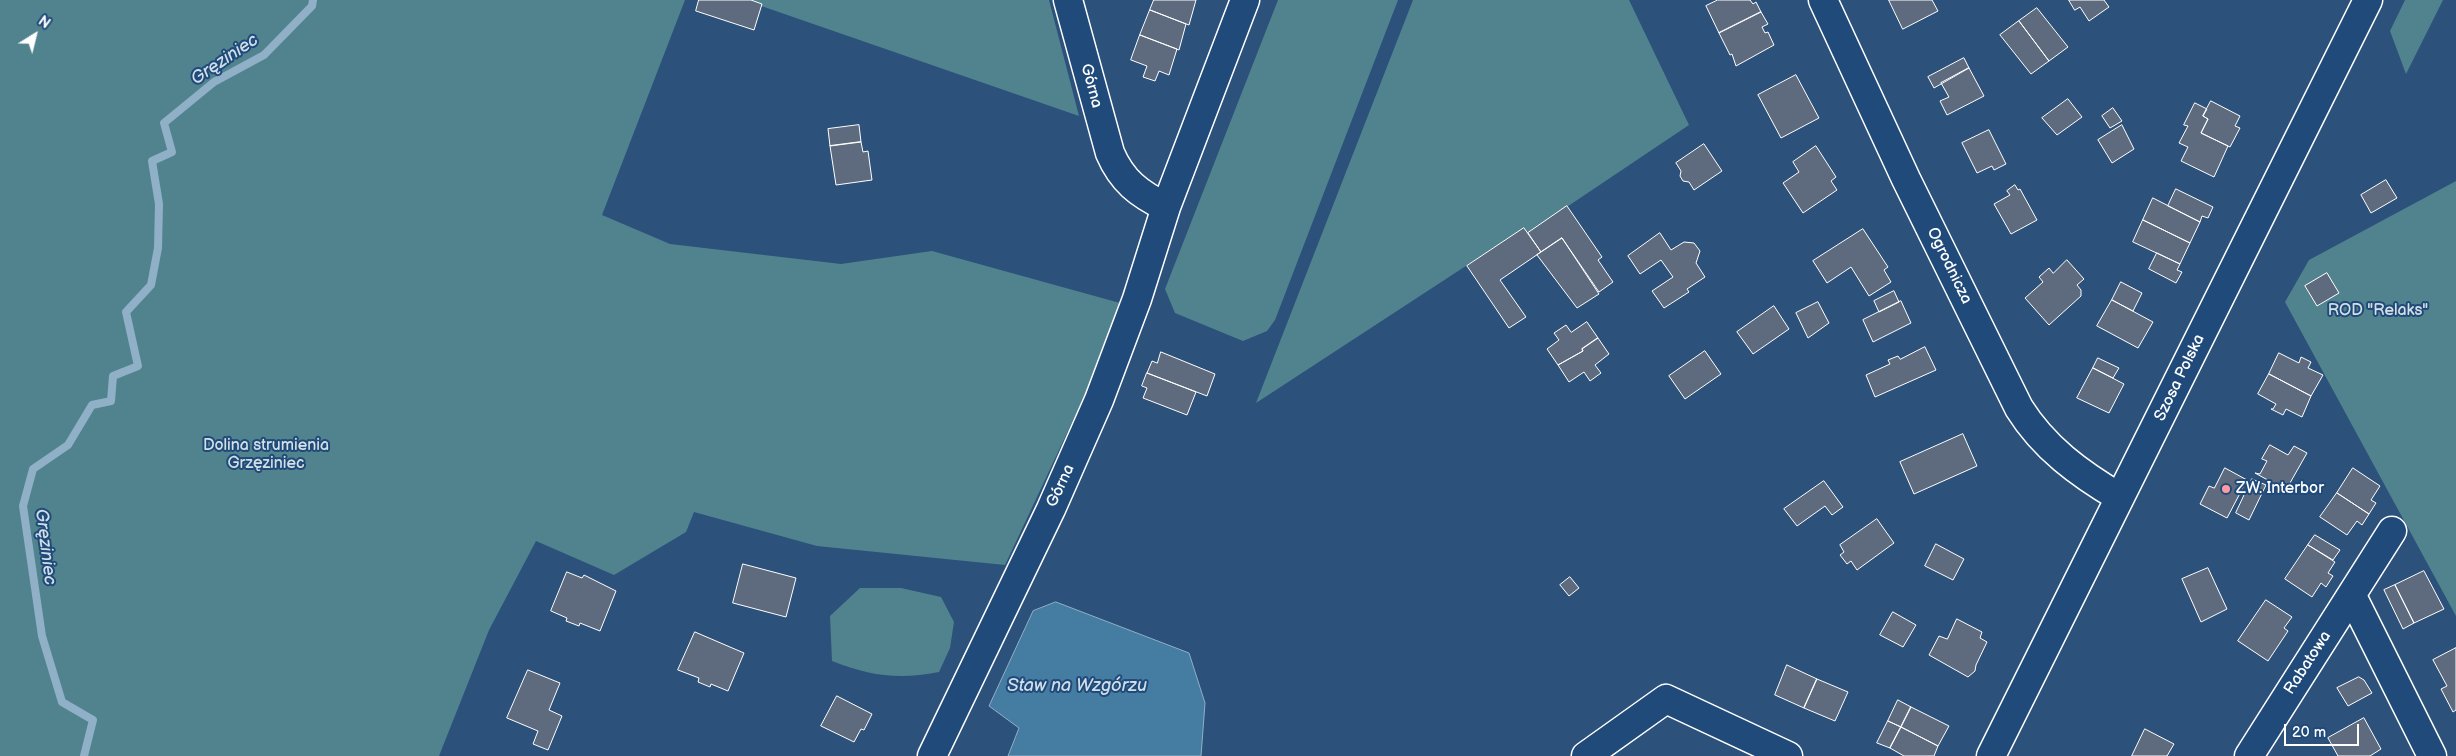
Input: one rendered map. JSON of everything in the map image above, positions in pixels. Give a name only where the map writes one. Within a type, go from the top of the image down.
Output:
[{"type":"street","name":"Górna","points":[[1068,0],[1110,154],[1116,167],[1136,191],[1166,207]]},
{"type":"street","name":"Górna","points":[[932,756],[1082,441],[1137,299],[1166,207],[1245,0]]},
{"type":"street","name":"Ogrodnicza","points":[[1823,0],[1906,179],[2020,408],[2030,424],[2054,451],[2088,478],[2120,497]]},
{"type":"street","name":"Szosa Polska","points":[[1991,756],[2368,0]]},
{"type":"street","name":"Rabatowa","points":[[2249,756],[2392,532]]},
{"type":"street","points":[[2352,596],[2432,756]]},
{"type":"street","points":[[1586,756],[1666,699],[1788,756]]},
{"type":"green space","name":"Dolina strumienia Grzęziniec","points":[[0,0],[685,0],[602,215],[670,244],[841,264],[932,251],[1120,303],[1113,335],[1005,565],[817,546],[694,512],[686,532],[614,575],[536,541],[489,630],[439,756],[0,756]]},
{"type":"green space","points":[[744,0],[1049,0],[1079,116]]},
{"type":"green space","points":[[1278,0],[1398,0],[1275,320],[1267,331],[1243,341],[1175,313],[1165,289]]},
{"type":"green space","points":[[1413,0],[1629,0],[1689,125],[1528,233],[1524,228],[1256,403]]},
{"type":"green space","points":[[2405,0],[2443,0],[2406,74],[2390,31]]},
{"type":"green space","name":"ROD \"Relaks\"","points":[[2456,181],[2456,616],[2285,302],[2309,260]]},
{"type":"green space","points":[[860,588],[901,588],[941,597],[954,622],[950,648],[939,672],[911,676],[885,675],[859,670],[832,661],[830,616]]},
{"type":"water","name":"Staw na Wzgórzu","points":[[1056,602],[1189,653],[1205,703],[1201,756],[1008,756],[1019,728],[989,706],[1033,611]]},
{"type":"building","points":[[699,0],[751,0],[762,4],[754,30],[696,11]]},
{"type":"building","points":[[1154,0],[1196,0],[1189,25],[1150,10]]},
{"type":"building","points":[[1718,0],[1750,0],[1753,4],[1756,2],[1761,12],[1719,33],[1706,6]]},
{"type":"building","points":[[1889,0],[1932,0],[1938,11],[1903,29]]},
{"type":"building","points":[[2069,0],[2104,0],[2109,7],[2089,21],[2080,7],[2075,10]]},
{"type":"building","points":[[2037,8],[2068,47],[2049,61],[2019,21]]},
{"type":"building","points":[[1150,10],[1186,24],[1179,50],[1140,35]]},
{"type":"building","points":[[1761,12],[1768,24],[1762,27],[1765,33],[1768,32],[1774,45],[1736,66],[1732,54],[1730,55],[1719,33]]},
{"type":"building","points":[[2019,21],[2049,61],[2031,74],[2000,35]]},
{"type":"building","points":[[1140,35],[1177,49],[1169,75],[1159,71],[1155,81],[1143,77],[1147,66],[1131,60]]},
{"type":"building","points":[[1964,58],[1969,68],[1934,88],[1928,77]]},
{"type":"building","points":[[1969,68],[1984,96],[1947,115],[1940,101],[1949,97],[1941,83]]},
{"type":"building","points":[[1796,75],[1819,118],[1781,138],[1758,95]]},
{"type":"building","points":[[2068,99],[2082,117],[2057,135],[2042,118]]},
{"type":"building","points":[[2211,101],[2240,116],[2235,126],[2240,128],[2230,147],[2201,133],[2208,119],[2203,116]]},
{"type":"building","points":[[2195,103],[2207,109],[2203,116],[2208,119],[2201,133],[2228,146],[2214,177],[2181,161],[2188,147],[2179,143],[2188,126],[2184,125]]},
{"type":"building","points":[[2113,108],[2122,121],[2110,128],[2102,116]]},
{"type":"building","points":[[859,125],[861,142],[830,146],[828,129]]},
{"type":"building","points":[[2122,125],[2134,149],[2112,163],[2098,140]]},
{"type":"building","points":[[1989,130],[2006,164],[1994,170],[1992,166],[1977,173],[1962,143]]},
{"type":"building","points":[[861,142],[863,152],[868,151],[872,180],[836,185],[830,146]]},
{"type":"building","points":[[1704,144],[1722,171],[1694,190],[1689,182],[1683,181],[1680,176],[1681,171],[1676,163]]},
{"type":"building","points":[[1816,146],[1836,177],[1831,181],[1837,190],[1803,213],[1783,183],[1799,172],[1793,162]]},
{"type":"building","points":[[2386,180],[2397,198],[2371,213],[2361,195]]},
{"type":"building","points":[[2015,185],[2018,190],[2020,189],[2037,220],[2011,234],[1994,204],[2010,195],[2007,191]]},
{"type":"building","points":[[2176,189],[2213,207],[2208,218],[2202,216],[2200,222],[2168,206]]},
{"type":"building","points":[[2153,198],[2200,222],[2190,243],[2143,220]]},
{"type":"building","points":[[1567,206],[1602,257],[1598,260],[1613,282],[1599,292],[1562,238],[1541,252],[1528,233]]},
{"type":"building","points":[[2143,220],[2190,243],[2180,264],[2133,242]]},
{"type":"building","points":[[1524,228],[1541,252],[1500,280],[1526,317],[1509,328],[1467,266]]},
{"type":"building","points":[[1863,229],[1888,267],[1884,270],[1891,282],[1869,296],[1851,267],[1827,283],[1813,261]]},
{"type":"building","points":[[1660,233],[1671,250],[1684,242],[1694,243],[1700,251],[1696,263],[1705,277],[1687,289],[1689,292],[1664,308],[1652,291],[1673,277],[1661,260],[1640,274],[1628,256]]},
{"type":"building","points":[[1562,238],[1599,294],[1577,308],[1537,255]]},
{"type":"building","points":[[2157,253],[2180,264],[2177,270],[2182,272],[2176,283],[2149,269]]},
{"type":"building","points":[[2067,260],[2084,279],[2077,285],[2081,290],[2081,296],[2049,325],[2025,298],[2043,282],[2039,277],[2049,268],[2053,273]]},
{"type":"building","points":[[2327,273],[2339,293],[2317,306],[2305,286]]},
{"type":"building","points":[[2121,282],[2142,293],[2133,311],[2112,300]]},
{"type":"building","points":[[1894,291],[1899,302],[1879,312],[1874,301]]},
{"type":"building","points":[[2112,300],[2153,322],[2138,348],[2097,326]]},
{"type":"building","points":[[1901,301],[1911,323],[1873,342],[1863,320]]},
{"type":"building","points":[[1818,302],[1829,323],[1808,338],[1796,313]]},
{"type":"building","points":[[1774,306],[1789,329],[1753,354],[1737,332]]},
{"type":"building","points":[[1587,322],[1598,338],[1582,349],[1583,351],[1558,365],[1547,349],[1559,340],[1554,333],[1566,325],[1571,332]]},
{"type":"building","points":[[1598,338],[1609,354],[1595,365],[1601,373],[1590,381],[1584,372],[1569,382],[1558,365],[1583,351],[1582,349]]},
{"type":"building","points":[[1925,347],[1936,370],[1875,397],[1866,375],[1890,364],[1888,360],[1898,356],[1900,359]]},
{"type":"building","points":[[1705,351],[1721,374],[1685,399],[1669,376]]},
{"type":"building","points":[[1161,352],[1215,374],[1207,396],[1147,373],[1152,361],[1157,363]]},
{"type":"building","points":[[2279,353],[2299,363],[2301,357],[2311,362],[2308,368],[2323,375],[2311,396],[2269,374]]},
{"type":"building","points":[[2098,358],[2119,368],[2113,378],[2093,368]]},
{"type":"building","points":[[2093,368],[2124,384],[2109,413],[2077,398]]},
{"type":"building","points":[[1147,373],[1196,392],[1187,415],[1143,398],[1147,388],[1142,386]]},
{"type":"building","points":[[2269,374],[2311,396],[2302,417],[2286,409],[2283,415],[2271,409],[2276,404],[2258,394]]},
{"type":"building","points":[[1963,434],[1977,466],[1914,494],[1900,462]]},
{"type":"building","points":[[2270,445],[2288,455],[2294,446],[2307,453],[2286,490],[2255,473],[2260,474],[2267,461],[2262,459]]},
{"type":"building","points":[[2225,468],[2247,480],[2227,518],[2200,504],[2209,486],[2214,488]]},
{"type":"building","points":[[2353,468],[2380,486],[2371,500],[2376,503],[2369,514],[2337,493]]},
{"type":"building","points":[[2252,479],[2266,485],[2249,520],[2236,513]]},
{"type":"building","points":[[1824,481],[1843,507],[1832,515],[1825,506],[1797,526],[1784,509]]},
{"type":"building","points":[[2337,493],[2369,514],[2362,525],[2357,521],[2347,535],[2320,517]]},
{"type":"building","points":[[1877,519],[1894,543],[1857,570],[1851,561],[1847,564],[1840,555],[1844,552],[1840,545]]},
{"type":"building","points":[[2315,535],[2340,550],[2333,560],[2308,545]]},
{"type":"building","points":[[1936,544],[1964,559],[1953,580],[1925,566]]},
{"type":"building","points":[[2308,545],[2335,562],[2328,573],[2333,576],[2326,587],[2321,583],[2312,597],[2285,579]]},
{"type":"building","points":[[743,564],[796,578],[786,617],[733,603]]},
{"type":"building","points":[[2208,568],[2227,609],[2201,622],[2182,579]]},
{"type":"building","points":[[2424,571],[2444,609],[2414,623],[2395,585]]},
{"type":"building","points":[[567,572],[582,578],[584,575],[616,591],[600,631],[580,623],[579,626],[566,621],[567,618],[551,611]]},
{"type":"building","points":[[1570,577],[1579,588],[1569,596],[1560,585]]},
{"type":"building","points":[[2395,585],[2414,623],[2403,629],[2384,590]]},
{"type":"building","points":[[2266,600],[2292,617],[2284,628],[2288,631],[2268,661],[2238,641]]},
{"type":"building","points":[[1893,612],[1916,625],[1903,647],[1880,635]]},
{"type":"building","points":[[1957,619],[1982,632],[1980,638],[1987,642],[1975,671],[1968,677],[1929,655],[1939,636],[1947,639]]},
{"type":"building","points":[[695,632],[744,653],[728,691],[711,684],[710,687],[698,682],[699,678],[678,670]]},
{"type":"building","points":[[2456,648],[2456,710],[2453,712],[2441,689],[2447,686],[2433,660]]},
{"type":"building","points":[[1787,665],[1817,679],[1804,708],[1775,695]]},
{"type":"building","points":[[528,670],[560,683],[549,710],[562,716],[548,750],[533,744],[538,731],[507,718]]},
{"type":"building","points":[[2359,677],[2364,680],[2372,693],[2348,706],[2337,688]]},
{"type":"building","points":[[1817,679],[1848,692],[1835,721],[1804,708]]},
{"type":"building","points":[[837,696],[872,714],[864,730],[861,729],[854,742],[821,726]]},
{"type":"building","points":[[1898,700],[1911,707],[1901,727],[1888,721]]},
{"type":"building","points":[[1911,707],[1949,726],[1938,746],[1901,727]]},
{"type":"building","points":[[2364,718],[2381,749],[2370,756],[2338,756],[2328,738]]},
{"type":"building","points":[[1888,721],[1901,727],[1890,748],[1877,743]]},
{"type":"building","points":[[1901,727],[1938,746],[1934,756],[1904,756],[1890,748]]},
{"type":"building","points":[[2145,729],[2174,744],[2167,756],[2132,756]]},
{"type":"waterway","name":"Gręziniec","points":[[84,756],[93,720],[62,702],[42,636],[23,506],[33,469],[68,445],[92,405],[111,401],[113,376],[138,366],[126,312],[151,285],[158,248],[159,204],[152,161],[172,152],[164,123],[214,82],[264,55],[312,6],[313,0]]},
{"type":"place","name":"ZW. Interbor","points":[[2226,489]]}]
